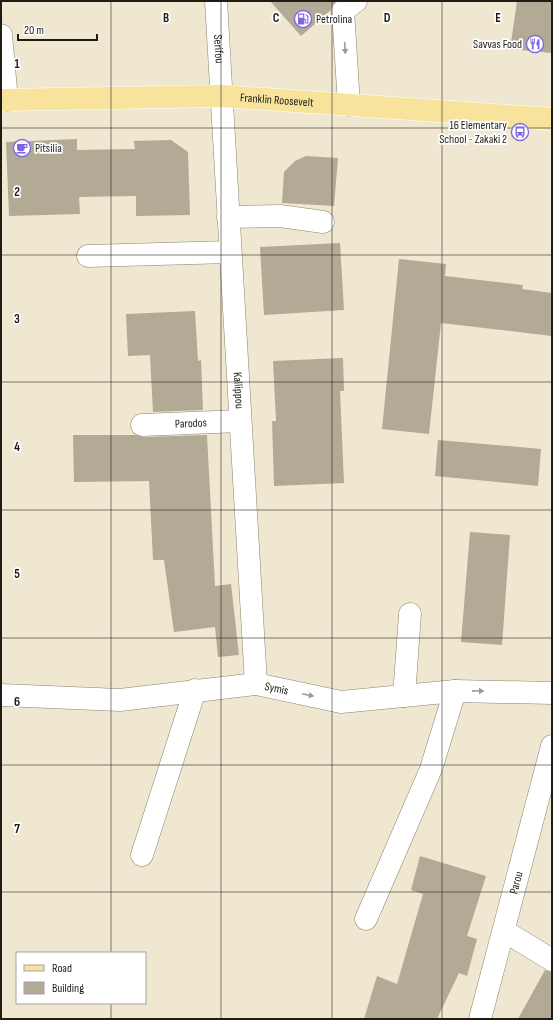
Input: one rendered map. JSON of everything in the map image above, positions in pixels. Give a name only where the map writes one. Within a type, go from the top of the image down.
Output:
[{"type":"main road","name":"Franklin Roosevelt","points":[[4,100],[221,96],[552,119]]},
{"type":"street","name":"Serifou","points":[[216,1],[221,96]]},
{"type":"street","points":[[349,105],[343,11],[356,1]]},
{"type":"street","points":[[1,36],[4,100]]},
{"type":"street","name":"Kallippou","points":[[221,96],[256,684]]},
{"type":"street","points":[[228,217],[280,216],[323,222]]},
{"type":"street","points":[[88,256],[230,252]]},
{"type":"street","name":"Parodos","points":[[142,425],[240,421]]},
{"type":"street","points":[[404,696],[410,614]]},
{"type":"street","name":"Symis","points":[[1,695],[120,700],[256,684],[341,702],[455,691],[552,693]]},
{"type":"street","points":[[142,855],[195,690]]},
{"type":"street","points":[[366,919],[431,769],[455,691]]},
{"type":"street","name":"Parou","points":[[480,1019],[552,746]]},
{"type":"street","points":[[504,931],[552,960]]},
{"type":"building","name":"Petrolina","points":[[270,1],[336,1],[331,10],[301,36]]},
{"type":"building","points":[[517,1],[552,1],[552,53],[510,49]]},
{"type":"building","points":[[77,139],[77,150],[135,149],[134,141],[171,140],[188,152],[190,215],[136,216],[136,196],[79,197],[80,214],[9,216],[6,142]]},
{"type":"building","points":[[306,156],[338,158],[334,206],[282,203],[284,172],[295,161]]},
{"type":"building","points":[[340,243],[344,310],[264,315],[260,247]]},
{"type":"building","points":[[399,259],[446,264],[445,276],[523,285],[522,289],[552,293],[552,336],[441,323],[429,434],[382,429]]},
{"type":"building","points":[[195,311],[198,361],[201,360],[203,410],[153,412],[150,355],[128,356],[126,314]]},
{"type":"building","points":[[343,358],[344,391],[340,391],[344,483],[274,486],[272,421],[276,421],[273,361]]},
{"type":"building","points":[[73,435],[135,435],[143,437],[207,435],[215,586],[231,584],[239,655],[218,657],[215,627],[174,632],[164,560],[153,560],[149,481],[74,482]]},
{"type":"building","points":[[438,440],[541,449],[538,486],[435,476]]},
{"type":"building","points":[[470,532],[510,535],[502,645],[461,642]]},
{"type":"building","points":[[420,856],[486,876],[467,936],[477,939],[467,976],[459,973],[437,1019],[364,1019],[377,976],[397,984],[423,894],[411,890]]},
{"type":"building","points":[[545,970],[552,972],[552,1019],[518,1019]]},
{"type":"place","name":"Petrolina","points":[[303,19]]},
{"type":"place","name":"Savvas Food","points":[[535,44]]},
{"type":"place","name":"16 Elementary School - Zakaki 2","points":[[520,132]]},
{"type":"place","name":"Pitsilia","points":[[22,148]]}]
